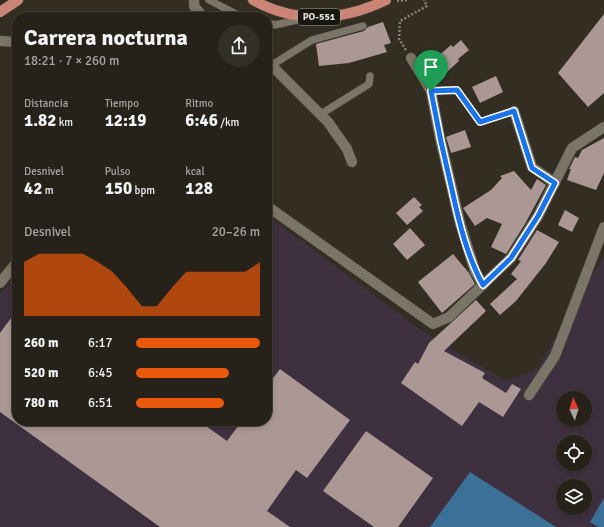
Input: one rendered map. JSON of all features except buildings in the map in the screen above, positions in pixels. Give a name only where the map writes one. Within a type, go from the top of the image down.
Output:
[{"type":"main road","points":[[0,12],[18,0]]},
{"type":"main road","name":"PO-551","points":[[252,0],[265,7],[308,18],[351,13],[386,0]]},
{"type":"street","points":[[194,0],[194,6],[199,12]]},
{"type":"street","points":[[0,41],[12,42]]},
{"type":"street","points":[[411,58],[431,91],[440,138],[460,223],[475,271],[483,285]]},
{"type":"street","points":[[272,65],[321,114],[347,149],[352,162]]},
{"type":"street","points":[[514,111],[532,168],[555,183]]},
{"type":"street","points":[[272,210],[433,324],[449,317],[511,258],[538,216],[572,148],[604,127]]},
{"type":"street","points":[[529,395],[555,356],[604,227]]},
{"type":"street","points":[[0,283],[12,268]]},
{"type":"lane","points":[[209,0],[232,12]]},
{"type":"lane","points":[[272,24],[275,25],[308,18]]},
{"type":"lane","points":[[272,62],[312,40],[363,26]]},
{"type":"lane","points":[[321,114],[369,84],[370,76]]},
{"type":"path","points":[[411,58],[399,39],[400,21],[427,6],[424,0]]},
{"type":"path","points":[[431,91],[457,90],[480,122],[514,111]]},
{"type":"shaded area","points":[[272,219],[418,328],[505,381],[536,370],[604,256],[604,498],[591,522],[598,527],[556,527],[470,472],[430,527],[0,527],[0,294],[12,280],[12,426],[272,426]]},
{"type":"water","points":[[470,472],[556,527],[430,527]]},
{"type":"water","points":[[604,498],[604,527],[598,527],[590,522]]},
{"type":"route","points":[[457,90],[480,122],[514,111],[532,168],[555,183],[538,216],[511,258],[483,285],[475,271],[460,223],[440,138],[431,91],[457,90]]}]
